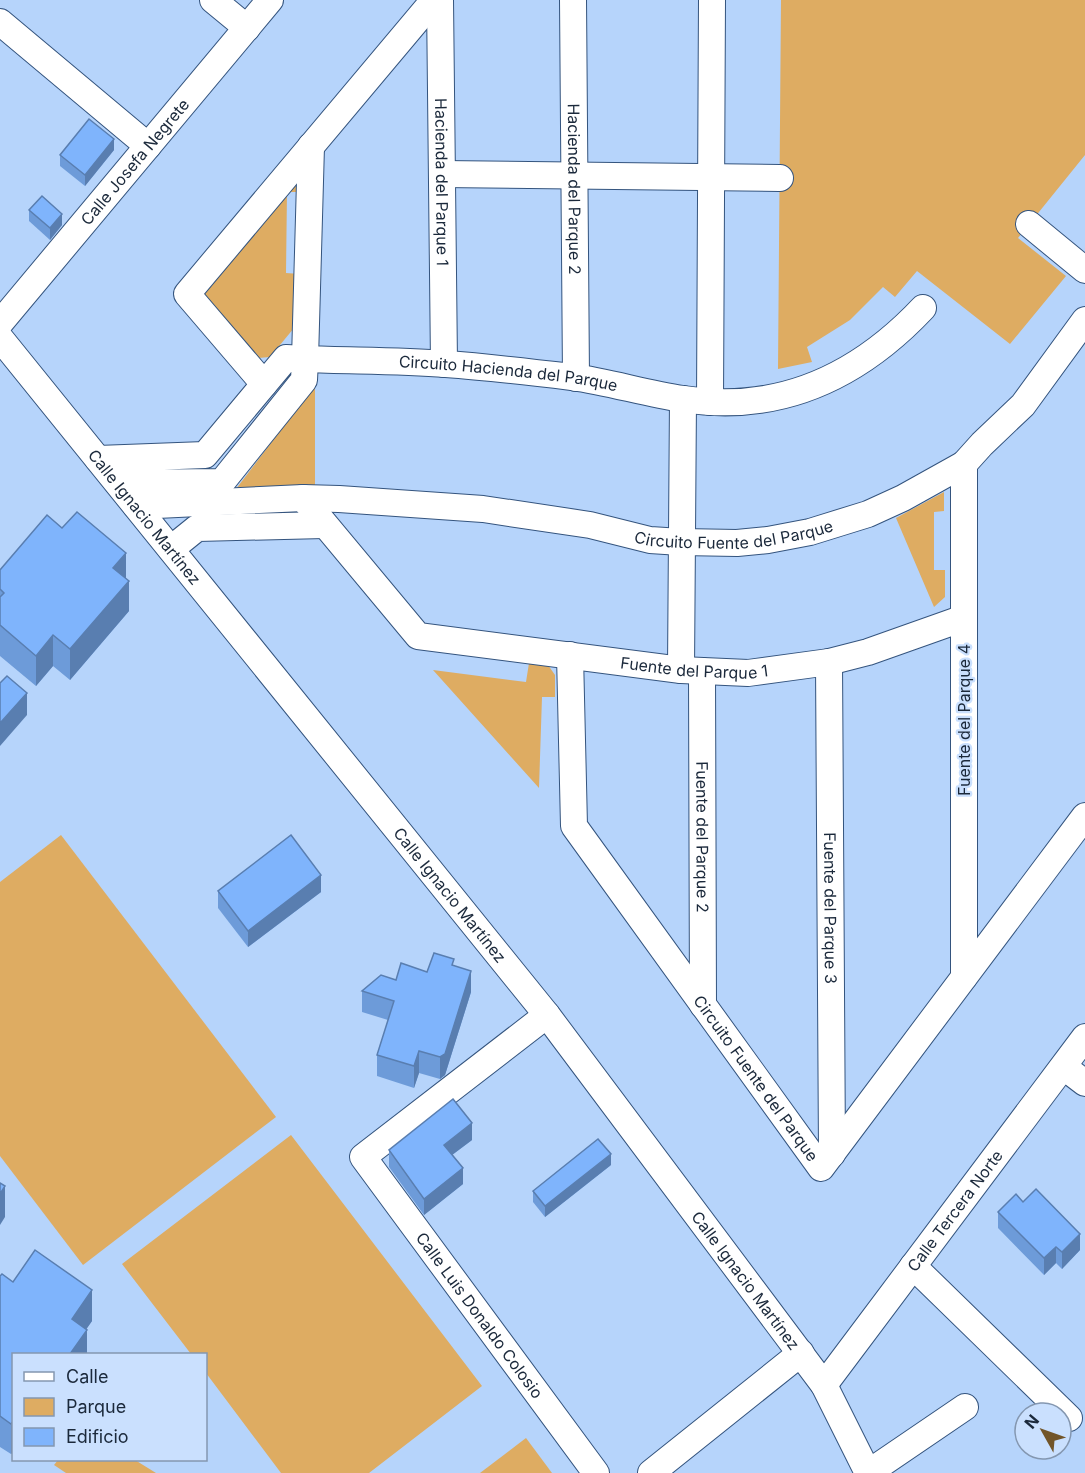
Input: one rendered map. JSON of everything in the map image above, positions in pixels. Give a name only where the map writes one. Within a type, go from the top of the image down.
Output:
[{"type":"street","points":[[213,0],[247,28]]},
{"type":"street","name":"Calle Josefa Negrete","points":[[0,323],[270,0]]},
{"type":"street","points":[[264,384],[187,294],[434,0]]},
{"type":"street","name":"Hacienda del Parque 1","points":[[440,0],[444,364]]},
{"type":"street","name":"Hacienda del Parque 2","points":[[573,0],[576,378]]},
{"type":"street","points":[[710,402],[712,0]]},
{"type":"street","points":[[0,22],[148,146]]},
{"type":"street","points":[[118,483],[222,482],[304,380],[311,146]]},
{"type":"street","points":[[442,174],[780,178]]},
{"type":"street","points":[[1029,224],[1085,270]]},
{"type":"street","name":"Circuito Hacienda del Parque","points":[[98,459],[205,456],[286,358],[444,364],[576,378],[683,399],[710,402],[759,402],[812,387],[836,377],[897,333],[922,308]]},
{"type":"street","name":"Circuito Fuente del Parque","points":[[136,506],[303,498],[483,509],[590,525],[650,540],[737,543],[768,540],[840,524],[903,498],[964,464],[1023,405],[1085,320]]},
{"type":"street","name":"Calle Ignacio Martínez","points":[[0,338],[548,1015],[824,1385],[868,1473]]},
{"type":"street","name":"Fuente del Parque 2","points":[[683,399],[681,542],[692,670],[703,1005]]},
{"type":"street","name":"Fuente del Parque 4","points":[[964,464],[964,977]]},
{"type":"street","points":[[303,498],[324,525]]},
{"type":"street","points":[[171,549],[197,528],[324,525]]},
{"type":"street","name":"Fuente del Parque 1","points":[[324,525],[418,636],[692,670],[748,673],[829,662],[868,652],[964,618]]},
{"type":"street","name":"Circuito Fuente del Parque","points":[[570,656],[574,826],[821,1168],[1085,816]]},
{"type":"street","name":"Fuente del Parque 3","points":[[829,662],[832,1154]]},
{"type":"street","name":"Calle Luis Donaldo Colosio","points":[[548,1015],[363,1157],[596,1473]]},
{"type":"street","name":"Calle Tercera Norte","points":[[824,1385],[1085,1037]]},
{"type":"street","points":[[1064,1067],[1085,1083]]},
{"type":"street","points":[[913,1266],[1052,1401]]},
{"type":"street","points":[[651,1473],[801,1353]]},
{"type":"street","points":[[868,1473],[965,1407]]},
{"type":"green space","points":[[781,0],[1085,0],[1085,155],[1018,238],[1066,276],[1010,344],[917,271],[895,297],[883,287],[850,320],[807,347],[812,362],[778,369]]},
{"type":"green space","points":[[296,182],[300,192],[287,192]]},
{"type":"green space","points":[[287,192],[286,273],[300,274],[299,322],[270,357],[258,358],[200,293]]},
{"type":"green space","points":[[315,385],[315,486],[236,489]]},
{"type":"green space","points":[[944,492],[944,511],[934,512],[934,570],[945,570],[945,597],[934,607],[896,518]]},
{"type":"green space","points":[[529,663],[548,665],[555,675],[555,697],[542,697],[539,788],[433,670],[526,682]]},
{"type":"green space","points":[[61,835],[276,1117],[83,1265],[0,1156],[0,882]]},
{"type":"green space","points":[[291,1135],[482,1386],[369,1473],[281,1473],[207,1374],[207,1353],[190,1353],[122,1264]]},
{"type":"green space","points":[[526,1438],[552,1473],[480,1473]]},
{"type":"green space","points":[[57,1461],[137,1461],[156,1473],[66,1473],[54,1465]]},
{"type":"building","points":[[89,119],[114,139],[85,175],[60,155]]},
{"type":"building","points":[[42,196],[62,214],[50,228],[29,210]]},
{"type":"building","points":[[77,512],[126,553],[113,568],[129,581],[70,649],[53,635],[36,656],[0,625],[0,597],[4,593],[0,589],[0,570],[47,515],[62,528]]},
{"type":"building","points":[[7,676],[27,693],[0,723],[0,683]]},
{"type":"building","points":[[291,835],[321,875],[248,931],[218,891]]},
{"type":"building","points":[[434,953],[454,959],[452,965],[471,971],[445,1054],[440,1057],[419,1051],[414,1066],[377,1055],[394,1001],[362,991],[381,975],[396,980],[401,963],[427,972]]},
{"type":"building","points":[[453,1099],[472,1123],[444,1145],[463,1168],[424,1199],[389,1150]]},
{"type":"building","points":[[598,1139],[611,1154],[545,1206],[533,1191]]},
{"type":"building","points":[[0,1183],[5,1186],[0,1194]]},
{"type":"building","points":[[1036,1189],[1080,1234],[1062,1252],[1056,1247],[1044,1258],[998,1212],[1016,1194],[1023,1202]]},
{"type":"building","points":[[35,1250],[92,1290],[72,1319],[87,1330],[71,1353],[12,1353],[11,1424],[0,1416],[0,1276],[2,1274],[13,1282]]}]
